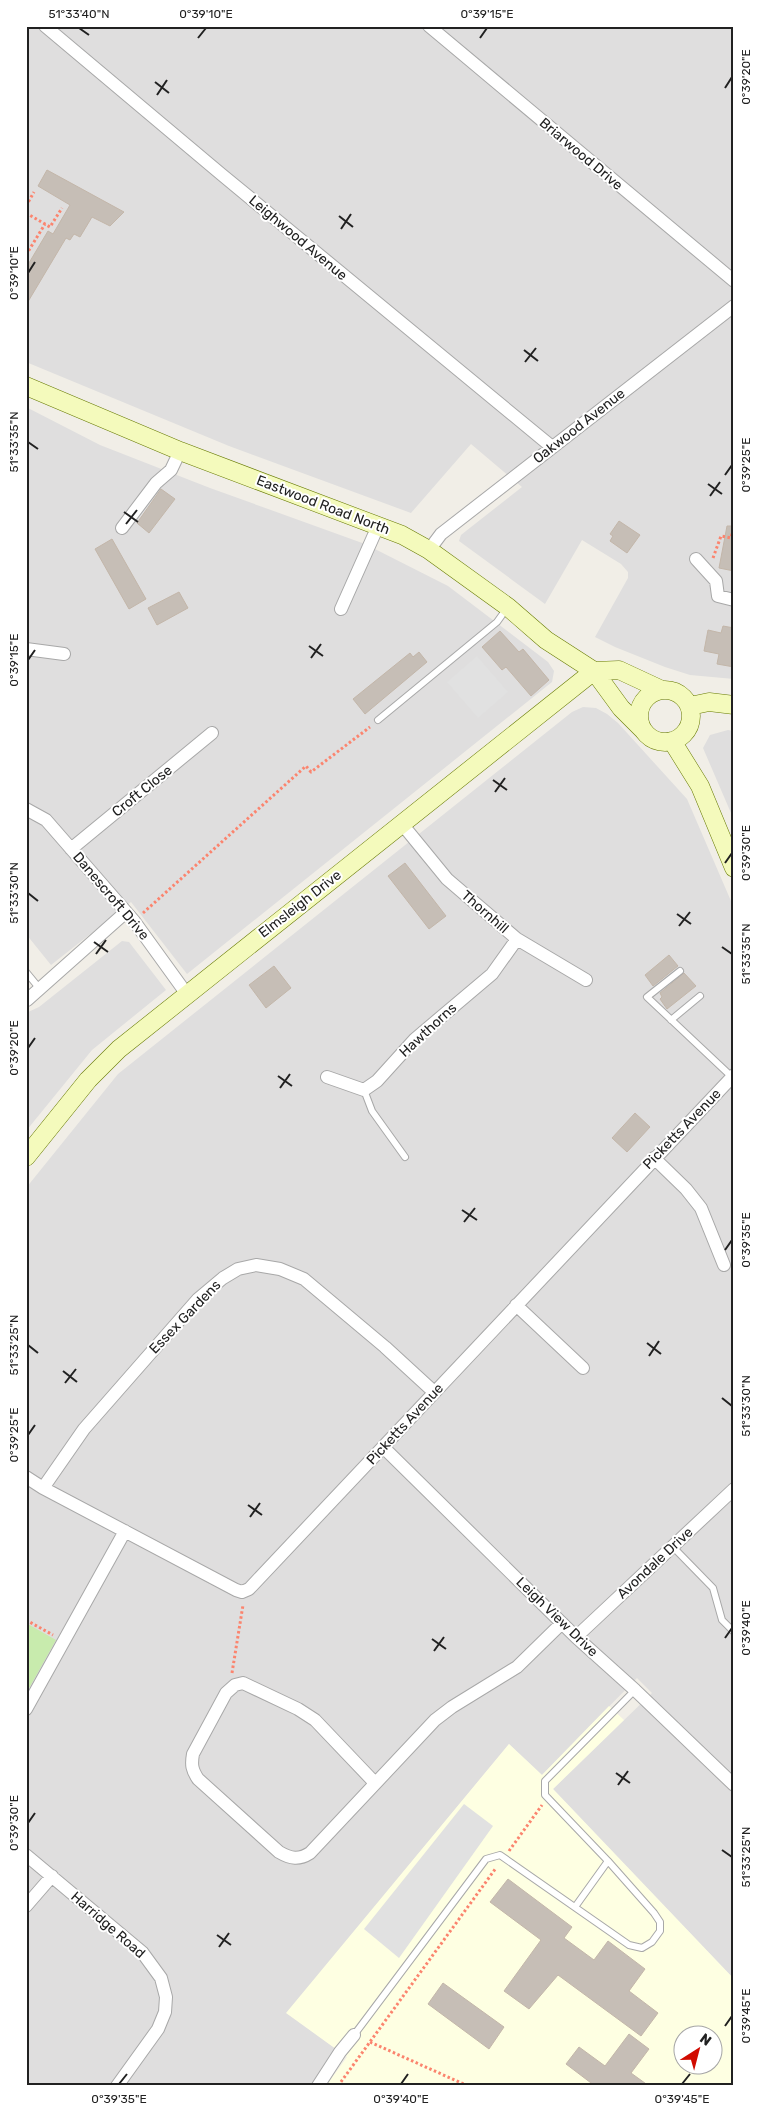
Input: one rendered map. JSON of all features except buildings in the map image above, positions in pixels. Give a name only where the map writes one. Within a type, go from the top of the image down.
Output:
[{"type":"street","name":"Leighwood Avenue","points":[[45,26],[228,180],[552,447]]},
{"type":"street","name":"Briarwood Drive","points":[[429,26],[734,281]]},
{"type":"street","name":"Oakwood Avenue","points":[[429,550],[441,534],[734,306]]},
{"type":"street","name":"Eastwood Road North","points":[[26,386],[180,451],[402,535],[429,550],[508,607],[546,640],[594,671],[621,708],[642,729]]},
{"type":"street","points":[[122,528],[156,483],[171,470],[180,451]]},
{"type":"street","points":[[341,609],[378,526]]},
{"type":"street","points":[[700,563],[716,581],[718,596],[734,600]]},
{"type":"street","points":[[26,648],[64,654]]},
{"type":"street","points":[[594,671],[618,670],[662,690],[679,693],[690,706],[690,724],[680,737],[664,742],[648,736],[642,729],[639,712],[642,704],[654,692],[662,690]]},
{"type":"street","name":"Elmsleigh Drive","points":[[26,1157],[88,1080],[118,1048],[594,671]]},
{"type":"street","points":[[690,706],[709,702],[734,705]]},
{"type":"street","name":"Croft Close","points":[[71,849],[212,733]]},
{"type":"street","points":[[672,741],[700,786],[734,868]]},
{"type":"street","name":"Danescroft Drive","points":[[26,809],[46,820],[130,917],[186,993]]},
{"type":"street","name":"Thornhill","points":[[402,824],[447,879],[517,939],[586,980]]},
{"type":"street","points":[[27,1000],[130,917]]},
{"type":"street","name":"Hawthorns","points":[[364,1090],[377,1081],[415,1039],[492,974],[517,939]]},
{"type":"street","name":"Picketts Avenue","points":[[242,1592],[253,1585],[733,1076]]},
{"type":"street","points":[[326,1077],[364,1090]]},
{"type":"street","points":[[654,1158],[686,1189],[701,1208],[724,1265]]},
{"type":"street","name":"Essex Gardens","points":[[43,1488],[84,1429],[198,1299],[223,1278],[238,1269],[256,1266],[280,1269],[304,1279],[348,1315],[434,1392]]},
{"type":"street","points":[[516,1305],[583,1368]]},
{"type":"street","name":"Leigh View Drive","points":[[383,1447],[576,1637],[635,1690],[734,1785]]},
{"type":"street","points":[[26,1477],[43,1488],[242,1592]]},
{"type":"street","name":"Avondale Drive","points":[[576,1637],[734,1489]]},
{"type":"street","points":[[26,1709],[125,1531]]},
{"type":"street","points":[[375,1783],[314,1720],[298,1709],[249,1685],[235,1685],[226,1693],[194,1754],[192,1764],[193,1772],[279,1852],[296,1859],[304,1857],[310,1853],[435,1720],[452,1707],[517,1667],[562,1623]]},
{"type":"street","name":"Harridge Road","points":[[26,1855],[142,1952],[161,1978],[166,1997],[165,2012],[158,2029],[117,2086]]},
{"type":"street","points":[[26,1906],[52,1876]]},
{"type":"street","points":[[318,2086],[340,2052],[354,2035]]},
{"type":"lane","points":[[378,720],[498,622],[508,607]]},
{"type":"lane","points":[[680,970],[647,997],[733,1076]]},
{"type":"lane","points":[[26,972],[40,989]]},
{"type":"lane","points":[[671,1020],[700,996]]},
{"type":"lane","points":[[364,1090],[372,1111],[405,1157]]},
{"type":"lane","points":[[673,1547],[713,1588],[722,1620],[734,1632]]},
{"type":"lane","points":[[354,2035],[486,1859],[500,1855],[629,1945],[642,1948],[652,1942],[660,1932],[660,1922],[654,1912],[545,1795],[545,1781],[635,1690]]},
{"type":"lane","points":[[574,1907],[608,1861]]},
{"type":"path","points":[[26,206],[34,192]]},
{"type":"path","points":[[26,222],[28,214],[50,227],[62,208]]},
{"type":"path","points":[[26,255],[44,224]]},
{"type":"path","points":[[700,563],[715,556],[721,536],[732,538],[734,524]]},
{"type":"path","points":[[130,917],[306,766],[311,772],[378,720]]},
{"type":"path","points":[[235,1685],[232,1671],[244,1611],[242,1592]]},
{"type":"path","points":[[26,1620],[64,1641]]},
{"type":"path","points":[[338,2086],[548,1798]]},
{"type":"path","points":[[354,2035],[468,2086]]},
{"type":"shaded area","points":[[26,26],[734,26],[734,679],[690,675],[615,647],[595,637],[628,578],[628,572],[621,564],[582,540],[545,604],[459,541],[461,535],[522,487],[471,444],[411,513],[229,446],[26,362]]},
{"type":"shaded area","points":[[26,407],[100,445],[210,488],[365,544],[448,586],[548,662],[554,671],[552,682],[187,974],[131,902],[51,965],[26,934]]},
{"type":"shaded area","points":[[477,656],[508,692],[478,718],[447,682]]},
{"type":"shaded area","points":[[583,707],[596,708],[618,723],[687,799],[734,908],[734,1979],[553,1789],[652,1693],[637,1678],[542,1775],[509,1744],[287,2013],[339,2051],[314,2086],[26,2086],[26,1188],[118,1074],[572,712]]},
{"type":"shaded area","points":[[728,730],[734,731],[734,820],[703,748],[710,735]]},
{"type":"shaded area","points":[[122,941],[129,942],[166,990],[92,1050],[26,1131],[26,1013],[39,1007]]},
{"type":"shaded area","points":[[609,1706],[624,1720],[553,1789],[734,1979],[734,2086],[326,2086],[347,2057],[286,2013],[509,1744],[542,1775]]},
{"type":"shaded area","points":[[464,1804],[493,1826],[399,1958],[364,1929]]},
{"type":"green space","points":[[26,1623],[56,1640],[27,1692],[26,1691]]}]
